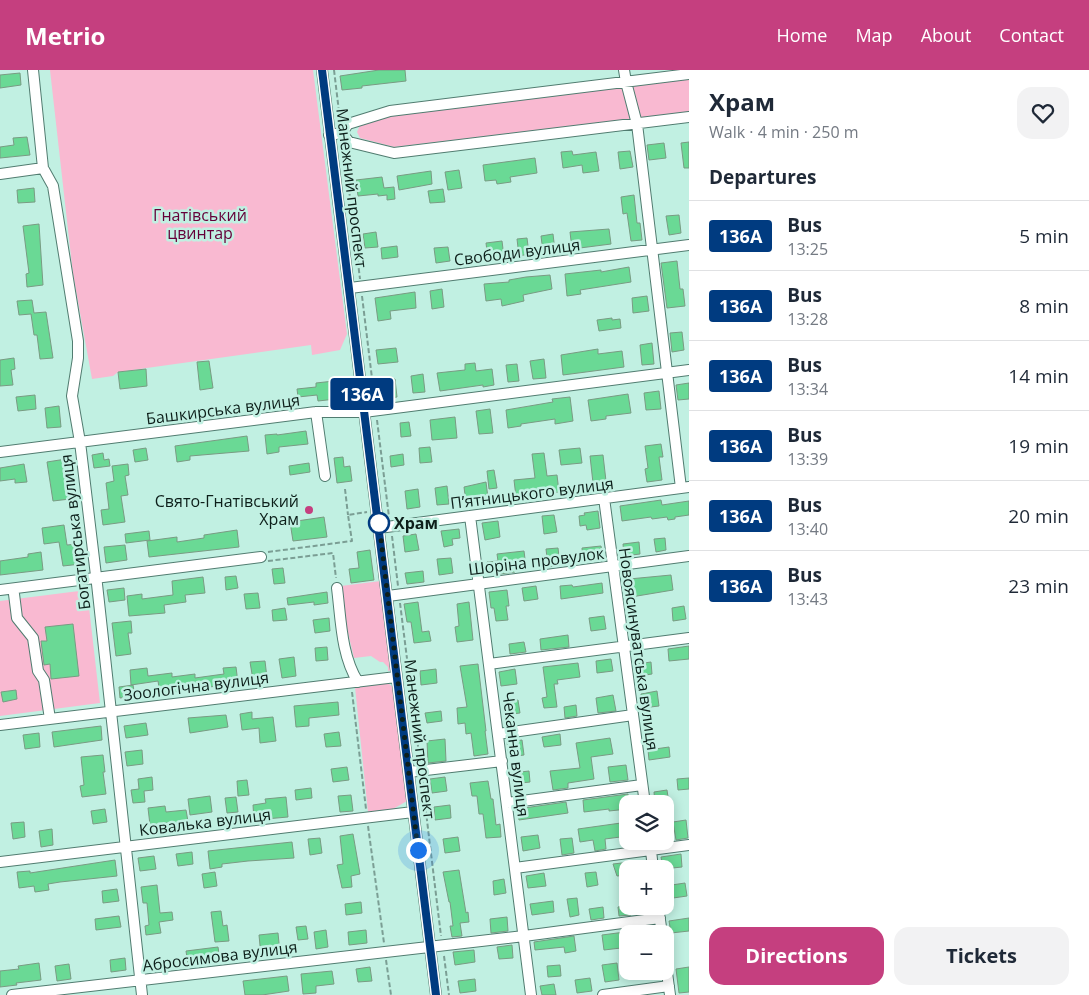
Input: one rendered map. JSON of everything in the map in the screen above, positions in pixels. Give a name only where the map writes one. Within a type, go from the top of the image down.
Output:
[{"type":"street","name":"Богатирська вулиця","points":[[32,70],[44,168],[53,186],[78,341],[78,358],[72,396],[80,442],[96,578],[142,995]]},
{"type":"street","name":"Манежний проспект","points":[[322,70],[436,995]]},
{"type":"street","points":[[624,70],[637,124],[667,372],[685,488]]},
{"type":"street","points":[[329,135],[342,133],[348,124],[390,111],[689,74]]},
{"type":"street","points":[[342,133],[349,142],[394,153],[689,117]]},
{"type":"street","points":[[0,174],[44,168]]},
{"type":"street","name":"Свободи вулиця","points":[[350,288],[689,245]]},
{"type":"street","name":"Башкирська вулиця","points":[[0,452],[316,412],[364,412],[689,370]]},
{"type":"street","points":[[316,412],[325,476]]},
{"type":"street","name":"П’ятницького вулиця","points":[[379,528],[685,488]]},
{"type":"street","name":"Новоясинуватська вулиця","points":[[604,498],[644,795]]},
{"type":"street","name":"Чеканна вулиця","points":[[470,516],[532,995]]},
{"type":"street","name":"Шоріна провулок","points":[[388,596],[689,556]]},
{"type":"street","points":[[0,590],[261,557]]},
{"type":"street","points":[[337,588],[346,657],[355,682]]},
{"type":"street","points":[[14,594],[17,618],[33,638],[38,671],[44,680],[50,719]]},
{"type":"street","points":[[489,664],[689,638]]},
{"type":"street","name":"Зоологічна вулиця","points":[[0,725],[396,677]]},
{"type":"street","points":[[498,734],[633,716]]},
{"type":"street","points":[[409,772],[502,761]]},
{"type":"street","points":[[507,803],[642,785]]},
{"type":"street","name":"Ковалька вулиця","points":[[0,862],[413,812]]},
{"type":"street","points":[[674,845],[689,845]]},
{"type":"street","points":[[515,868],[625,850]]},
{"type":"street","points":[[660,915],[661,925]]},
{"type":"street","name":"Абросимова вулиця","points":[[12,995],[524,936],[660,918]]},
{"type":"street","points":[[603,995],[669,991]]},
{"type":"path","points":[[337,588],[333,553],[264,562],[261,557],[263,552],[352,541],[345,489]]},
{"type":"path","points":[[348,515],[377,511]]},
{"type":"path","points":[[355,682],[367,817],[390,995]]},
{"type":"green space","name":"Гнатівський цвинтар","points":[[50,70],[313,70],[347,334],[340,350],[312,355],[311,345],[118,372],[113,376],[92,379],[73,274]]},
{"type":"green space","points":[[689,77],[689,112],[394,147],[360,138],[357,132],[360,125],[391,113]]},
{"type":"green space","points":[[381,581],[392,670],[388,671],[388,667],[383,662],[371,656],[354,658],[345,620],[341,586]]},
{"type":"green space","points":[[87,590],[100,703],[0,716],[0,601]]},
{"type":"green space","points":[[388,683],[395,689],[407,801],[393,809],[368,812],[355,687]]},
{"type":"building","points":[[379,70],[405,70],[406,81],[342,90],[340,76]]},
{"type":"building","points":[[20,73],[21,85],[0,88],[0,75]]},
{"type":"building","points":[[27,137],[30,155],[0,158],[0,147],[14,145],[13,138]]},
{"type":"building","points":[[689,142],[689,168],[684,168],[681,143]]},
{"type":"building","points":[[664,143],[666,158],[649,160],[647,145]]},
{"type":"building","points":[[572,151],[573,155],[596,152],[599,171],[583,173],[582,165],[563,168],[561,152]]},
{"type":"building","points":[[630,151],[633,167],[620,169],[618,152]]},
{"type":"building","points":[[535,158],[537,173],[510,177],[511,182],[497,184],[496,180],[485,181],[483,165]]},
{"type":"building","points":[[459,170],[462,188],[448,190],[445,172]]},
{"type":"building","points":[[431,171],[432,184],[399,190],[397,176]]},
{"type":"building","points":[[382,177],[384,188],[394,187],[395,199],[387,200],[387,195],[378,196],[378,194],[358,196],[356,180]]},
{"type":"building","points":[[34,188],[35,202],[18,203],[17,190]]},
{"type":"building","points":[[443,189],[445,202],[430,203],[428,191]]},
{"type":"building","points":[[634,195],[637,223],[640,223],[642,240],[631,241],[627,213],[623,214],[621,197]]},
{"type":"building","points":[[679,215],[681,233],[669,235],[666,216]]},
{"type":"building","points":[[39,224],[43,285],[27,287],[26,274],[29,273],[23,226]]},
{"type":"building","points":[[609,229],[611,244],[572,249],[570,232]]},
{"type":"building","points":[[376,232],[378,247],[365,248],[363,234]]},
{"type":"building","points":[[553,234],[555,251],[543,252],[541,236]]},
{"type":"building","points":[[527,238],[529,254],[519,256],[517,239]]},
{"type":"building","points":[[502,241],[504,257],[488,259],[486,243]]},
{"type":"building","points":[[397,246],[398,257],[382,259],[381,248]]},
{"type":"building","points":[[448,247],[450,261],[436,263],[434,248]]},
{"type":"building","points":[[677,261],[680,289],[683,289],[685,306],[667,308],[661,263]]},
{"type":"building","points":[[629,267],[631,282],[580,290],[581,294],[567,296],[565,274],[601,270],[601,272]]},
{"type":"building","points":[[550,275],[552,289],[523,295],[524,301],[502,306],[501,299],[486,301],[484,284]]},
{"type":"building","points":[[442,289],[444,307],[432,309],[430,291]]},
{"type":"building","points":[[415,292],[416,308],[390,311],[391,319],[378,321],[375,298]]},
{"type":"building","points":[[647,296],[649,311],[633,313],[632,298]]},
{"type":"building","points":[[32,300],[34,313],[46,312],[53,358],[40,359],[37,335],[34,335],[31,314],[19,315],[17,301]]},
{"type":"building","points":[[612,318],[612,320],[620,319],[621,328],[599,331],[597,320]]},
{"type":"building","points":[[682,332],[684,350],[672,352],[670,333]]},
{"type":"building","points":[[652,343],[654,364],[642,365],[640,345]]},
{"type":"building","points":[[396,348],[398,362],[378,364],[376,350]]},
{"type":"building","points":[[598,349],[598,354],[622,351],[624,367],[563,375],[561,355]]},
{"type":"building","points":[[14,358],[15,369],[11,370],[13,385],[0,386],[0,360]]},
{"type":"building","points":[[544,359],[546,378],[533,379],[530,361]]},
{"type":"building","points":[[209,361],[213,388],[200,390],[197,362]]},
{"type":"building","points":[[475,363],[476,371],[492,369],[494,385],[440,391],[437,373],[465,370],[465,364]]},
{"type":"building","points":[[517,364],[519,381],[508,382],[506,365]]},
{"type":"building","points":[[146,369],[147,386],[120,389],[118,372]]},
{"type":"building","points":[[423,374],[425,392],[413,393],[411,376]]},
{"type":"building","points":[[395,379],[397,397],[386,399],[384,381]]},
{"type":"building","points":[[334,381],[336,399],[318,401],[317,395],[298,397],[297,389],[316,387],[316,383]]},
{"type":"building","points":[[689,383],[689,399],[678,400],[676,385]]},
{"type":"building","points":[[659,391],[661,409],[646,410],[644,393]]},
{"type":"building","points":[[628,394],[631,413],[606,416],[606,419],[591,421],[588,400]]},
{"type":"building","points":[[35,395],[36,409],[18,411],[16,397]]},
{"type":"building","points":[[570,397],[573,421],[555,424],[555,419],[508,428],[506,410],[553,402],[552,399]]},
{"type":"building","points":[[59,406],[61,427],[47,428],[45,408]]},
{"type":"building","points":[[490,409],[493,433],[479,434],[476,411]]},
{"type":"building","points":[[455,417],[457,438],[432,440],[430,420]]},
{"type":"building","points":[[409,422],[411,436],[401,437],[400,423]]},
{"type":"building","points":[[306,431],[308,444],[279,447],[279,452],[267,454],[265,435]]},
{"type":"building","points":[[247,436],[249,451],[190,456],[190,460],[177,462],[175,446]]},
{"type":"building","points":[[661,444],[663,457],[659,457],[662,480],[647,482],[645,469],[648,468],[645,446]]},
{"type":"building","points":[[430,447],[432,462],[420,463],[419,448]]},
{"type":"building","points":[[146,448],[148,460],[135,462],[133,450]]},
{"type":"building","points":[[580,448],[582,463],[561,465],[559,450]]},
{"type":"building","points":[[103,453],[104,460],[109,459],[110,466],[94,468],[92,455]]},
{"type":"building","points":[[544,453],[547,476],[557,475],[559,492],[516,497],[514,480],[535,478],[532,454]]},
{"type":"building","points":[[403,454],[404,465],[391,467],[390,456]]},
{"type":"building","points":[[603,455],[606,481],[593,483],[590,456]]},
{"type":"building","points":[[343,457],[344,467],[350,466],[352,481],[337,483],[334,458]]},
{"type":"building","points":[[66,459],[70,499],[53,501],[47,462]]},
{"type":"building","points":[[309,463],[310,472],[290,475],[289,466]]},
{"type":"building","points":[[24,464],[27,482],[15,483],[15,479],[0,481],[0,468]]},
{"type":"building","points":[[128,464],[129,475],[125,476],[128,495],[121,496],[125,522],[103,525],[101,510],[109,509],[106,483],[114,481],[112,466]]},
{"type":"building","points":[[494,470],[497,488],[489,489],[487,471]]},
{"type":"building","points":[[486,482],[488,498],[466,503],[464,487]]},
{"type":"building","points":[[447,486],[449,504],[437,505],[435,488]]},
{"type":"building","points":[[418,489],[420,507],[407,509],[405,491]]},
{"type":"building","points":[[661,500],[662,505],[689,501],[689,515],[668,520],[667,517],[652,519],[651,517],[622,521],[620,506]]},
{"type":"building","points":[[598,511],[600,528],[587,530],[586,525],[580,526],[579,516],[585,515],[584,513]]},
{"type":"building","points":[[554,515],[557,532],[544,534],[542,516]]},
{"type":"building","points":[[324,517],[327,537],[293,541],[290,522]]},
{"type":"building","points":[[498,521],[500,537],[485,540],[482,523]]},
{"type":"building","points":[[64,525],[67,545],[78,544],[81,564],[63,566],[59,542],[44,544],[42,528]]},
{"type":"building","points":[[459,529],[460,538],[452,539],[453,545],[444,547],[441,531]]},
{"type":"building","points":[[237,530],[239,547],[149,557],[147,541],[177,537],[177,542],[204,538],[204,535]]},
{"type":"building","points":[[149,531],[150,540],[126,543],[125,534]]},
{"type":"building","points":[[416,534],[419,550],[405,552],[403,536]]},
{"type":"building","points":[[665,538],[666,550],[656,552],[654,539]]},
{"type":"building","points":[[639,542],[640,554],[624,556],[623,544]]},
{"type":"building","points":[[125,545],[127,560],[106,563],[104,547]]},
{"type":"building","points":[[601,546],[603,559],[583,562],[582,548]]},
{"type":"building","points":[[558,548],[560,565],[548,567],[546,549]]},
{"type":"building","points":[[370,550],[374,580],[351,583],[349,569],[359,568],[357,552]]},
{"type":"building","points":[[524,551],[526,567],[515,569],[515,572],[500,574],[500,571],[488,573],[487,562],[498,561],[497,554]]},
{"type":"building","points":[[41,552],[43,570],[0,575],[0,561],[28,557],[28,554]]},
{"type":"building","points":[[451,558],[453,573],[439,575],[437,559]]},
{"type":"building","points":[[283,568],[285,583],[274,584],[272,569]]},
{"type":"building","points":[[423,571],[424,582],[407,584],[405,573]]},
{"type":"building","points":[[671,575],[673,590],[631,597],[629,579]]},
{"type":"building","points":[[236,576],[238,588],[226,590],[225,577]]},
{"type":"building","points":[[203,577],[205,593],[185,595],[186,602],[164,605],[165,613],[129,616],[127,596],[142,594],[142,599],[173,595],[172,581]]},
{"type":"building","points":[[602,583],[603,593],[561,599],[560,586],[572,585],[573,587]]},
{"type":"building","points":[[536,586],[538,599],[524,601],[522,588]]},
{"type":"building","points":[[124,588],[125,600],[109,602],[107,590]]},
{"type":"building","points":[[507,590],[509,606],[506,606],[508,620],[496,621],[494,608],[491,608],[489,592]]},
{"type":"building","points":[[327,592],[328,603],[314,605],[314,602],[288,605],[287,598]]},
{"type":"building","points":[[258,593],[260,608],[246,609],[244,594]]},
{"type":"building","points":[[418,602],[422,632],[429,631],[431,641],[414,643],[411,622],[407,622],[404,604]]},
{"type":"building","points":[[469,602],[473,640],[457,642],[455,627],[459,626],[457,604]]},
{"type":"building","points":[[684,606],[686,619],[673,621],[672,608]]},
{"type":"building","points":[[285,608],[287,620],[273,621],[272,610]]},
{"type":"building","points":[[604,616],[606,629],[591,631],[589,618]]},
{"type":"building","points":[[329,618],[330,631],[315,633],[313,620]]},
{"type":"building","points":[[131,621],[132,633],[128,633],[131,654],[116,656],[112,623]]},
{"type":"building","points":[[73,624],[79,676],[51,679],[50,664],[44,665],[41,641],[47,641],[45,627]]},
{"type":"building","points":[[568,635],[569,647],[541,650],[540,639]]},
{"type":"building","points":[[524,642],[526,652],[510,654],[509,644]]},
{"type":"building","points":[[689,646],[689,659],[669,661],[668,649]]},
{"type":"building","points":[[327,647],[328,660],[316,661],[315,648]]},
{"type":"building","points":[[294,657],[296,676],[282,678],[279,659]]},
{"type":"building","points":[[611,659],[613,671],[597,673],[596,661]]},
{"type":"building","points":[[265,661],[267,678],[253,680],[250,662]]},
{"type":"building","points":[[651,662],[652,674],[639,676],[637,664]]},
{"type":"building","points":[[578,663],[580,677],[557,680],[558,684],[554,684],[557,707],[544,708],[542,698],[547,697],[543,667]]},
{"type":"building","points":[[478,664],[488,754],[474,756],[471,733],[466,734],[465,723],[458,724],[457,708],[467,707],[460,666]]},
{"type":"building","points":[[236,667],[238,683],[160,694],[158,681],[131,685],[130,670],[147,668],[148,676],[172,673],[172,677],[195,674],[195,678],[224,674],[223,668]]},
{"type":"building","points":[[436,669],[437,683],[421,685],[420,671]]},
{"type":"building","points":[[515,669],[517,684],[501,686],[499,672]]},
{"type":"building","points":[[133,685],[135,696],[120,698],[119,687]]},
{"type":"building","points":[[16,690],[17,699],[3,702],[1,692]]},
{"type":"building","points":[[657,691],[659,706],[642,708],[641,694]]},
{"type":"building","points":[[613,695],[616,711],[598,713],[596,698]]},
{"type":"building","points":[[518,700],[520,713],[505,715],[503,702]]},
{"type":"building","points":[[338,702],[339,715],[309,718],[309,726],[296,727],[294,706]]},
{"type":"building","points":[[576,705],[577,716],[565,718],[564,707]]},
{"type":"building","points":[[441,711],[442,721],[427,723],[425,713]]},
{"type":"building","points":[[252,712],[252,719],[273,717],[276,741],[260,743],[259,728],[242,730],[240,714]]},
{"type":"building","points":[[226,715],[228,727],[190,733],[188,718]]},
{"type":"building","points":[[146,723],[148,735],[126,738],[124,726]]},
{"type":"building","points":[[101,726],[102,740],[54,747],[52,732]]},
{"type":"building","points":[[339,732],[341,746],[326,747],[324,734]]},
{"type":"building","points":[[39,733],[40,747],[25,749],[23,735]]},
{"type":"building","points":[[560,734],[561,745],[544,747],[542,737]]},
{"type":"building","points":[[610,738],[613,754],[591,757],[594,779],[568,783],[568,788],[553,790],[550,771],[580,768],[576,743]]},
{"type":"building","points":[[445,739],[446,761],[428,763],[427,741]]},
{"type":"building","points":[[522,740],[524,755],[509,757],[507,742]]},
{"type":"building","points":[[669,747],[670,757],[649,760],[648,750]]},
{"type":"building","points":[[142,750],[143,764],[127,766],[125,752]]},
{"type":"building","points":[[103,755],[106,794],[82,797],[80,786],[84,785],[81,757]]},
{"type":"building","points":[[626,765],[628,780],[610,782],[608,767]]},
{"type":"building","points":[[347,767],[349,780],[333,782],[331,769]]},
{"type":"building","points":[[529,771],[530,782],[513,784],[512,773]]},
{"type":"building","points":[[152,777],[153,790],[144,791],[145,802],[133,803],[131,790],[139,789],[138,779]]},
{"type":"building","points":[[445,777],[447,791],[432,793],[430,779]]},
{"type":"building","points":[[689,778],[689,789],[678,790],[677,779]]},
{"type":"building","points":[[247,780],[249,795],[238,796],[237,781]]},
{"type":"building","points":[[488,781],[491,799],[493,799],[496,825],[500,824],[501,837],[486,838],[483,814],[479,814],[477,796],[472,796],[470,783]]},
{"type":"building","points":[[311,788],[312,798],[296,800],[295,790]]},
{"type":"building","points":[[667,790],[668,795],[654,795],[654,792]]},
{"type":"building","points":[[351,795],[353,811],[340,812],[338,796]]},
{"type":"building","points":[[619,795],[619,810],[609,811],[609,809],[584,812],[583,800]]},
{"type":"building","points":[[210,796],[212,812],[190,815],[188,799]]},
{"type":"building","points":[[236,797],[238,812],[227,813],[225,798]]},
{"type":"building","points":[[286,797],[288,817],[254,820],[253,805],[266,803],[265,799]]},
{"type":"building","points":[[566,802],[568,813],[519,820],[517,809]]},
{"type":"building","points":[[450,805],[451,818],[435,820],[434,807]]},
{"type":"building","points":[[165,806],[166,812],[186,810],[189,827],[175,829],[174,822],[150,825],[148,808]]},
{"type":"building","points":[[105,809],[107,822],[93,824],[91,811]]},
{"type":"building","points":[[686,820],[688,838],[676,840],[674,822]]},
{"type":"building","points":[[24,822],[25,837],[13,839],[11,823]]},
{"type":"building","points":[[619,823],[619,837],[605,839],[606,849],[595,851],[593,840],[580,842],[578,829]]},
{"type":"building","points":[[52,829],[53,845],[41,847],[39,831]]},
{"type":"building","points":[[353,834],[360,874],[351,876],[352,887],[342,888],[337,865],[343,864],[340,836]]},
{"type":"building","points":[[538,835],[540,848],[523,851],[521,837]]},
{"type":"building","points":[[458,837],[460,851],[445,853],[443,839]]},
{"type":"building","points":[[320,838],[322,853],[310,855],[308,839]]},
{"type":"building","points":[[572,838],[574,853],[562,855],[560,839]]},
{"type":"building","points":[[292,842],[294,858],[222,864],[222,867],[210,869],[208,851]]},
{"type":"building","points":[[192,852],[193,864],[178,866],[176,854]]},
{"type":"building","points":[[681,854],[682,867],[674,868],[674,860],[662,860],[661,857]]},
{"type":"building","points":[[154,856],[156,869],[140,871],[138,858]]},
{"type":"building","points":[[115,860],[117,876],[48,884],[49,890],[35,892],[34,886],[19,888],[17,872],[30,871],[30,873]]},
{"type":"building","points":[[619,863],[619,876],[617,876],[613,864]]},
{"type":"building","points":[[459,870],[469,922],[460,923],[462,936],[452,937],[450,926],[453,926],[450,902],[443,872]]},
{"type":"building","points":[[215,872],[217,886],[204,888],[202,874]]},
{"type":"building","points":[[596,872],[598,885],[587,887],[585,873]]},
{"type":"building","points":[[544,873],[546,886],[528,888],[526,876]]},
{"type":"building","points":[[504,879],[506,893],[494,895],[493,881]]},
{"type":"building","points":[[685,883],[687,896],[674,898],[674,885]]},
{"type":"building","points":[[157,885],[160,913],[172,912],[173,920],[159,922],[161,933],[146,935],[145,926],[149,925],[147,903],[143,903],[141,887]]},
{"type":"building","points":[[117,889],[119,901],[103,903],[102,891]]},
{"type":"building","points":[[577,898],[579,915],[570,917],[567,899]]},
{"type":"building","points":[[553,901],[554,912],[532,915],[530,904]]},
{"type":"building","points":[[361,902],[362,913],[346,915],[345,904]]},
{"type":"building","points":[[603,907],[604,918],[591,920],[589,909]]},
{"type":"building","points":[[221,911],[223,926],[227,925],[229,941],[215,942],[211,912]]},
{"type":"building","points":[[119,916],[121,927],[96,930],[95,919]]},
{"type":"building","points":[[507,917],[508,931],[491,933],[490,919]]},
{"type":"building","points":[[689,918],[689,931],[674,933],[674,925],[670,925],[669,921]]},
{"type":"building","points":[[306,926],[308,939],[298,940],[296,927]]},
{"type":"building","points":[[326,930],[328,947],[316,949],[314,932]]},
{"type":"building","points":[[366,930],[367,943],[349,945],[348,932]]},
{"type":"building","points":[[278,933],[280,953],[261,956],[259,935]]},
{"type":"building","points":[[619,933],[619,948],[604,950],[602,935]]},
{"type":"building","points":[[574,936],[576,951],[565,953],[564,947],[535,950],[534,942]]},
{"type":"building","points":[[512,945],[513,958],[499,959],[497,947]]},
{"type":"building","points":[[218,947],[220,960],[188,964],[186,951]]},
{"type":"building","points":[[474,950],[475,962],[455,965],[453,952]]},
{"type":"building","points":[[125,958],[126,970],[111,972],[110,960]]},
{"type":"building","points":[[39,963],[41,980],[0,987],[0,971],[19,969],[18,966]]},
{"type":"building","points":[[617,963],[619,980],[605,982],[602,965]]},
{"type":"building","points":[[69,964],[71,979],[57,981],[55,966]]},
{"type":"building","points":[[560,965],[561,976],[548,977],[547,966]]},
{"type":"building","points":[[370,967],[372,981],[358,982],[356,969]]},
{"type":"building","points":[[689,967],[689,992],[679,993],[676,969]]},
{"type":"building","points":[[332,971],[334,984],[316,986],[316,993],[303,994],[301,974]]},
{"type":"building","points":[[287,976],[289,991],[262,995],[245,995],[243,981]]},
{"type":"building","points":[[590,978],[592,991],[577,993],[575,980]]},
{"type":"building","points":[[475,979],[476,991],[460,993],[458,981]]},
{"type":"building","points":[[554,984],[556,995],[542,995],[540,986]]},
{"type":"bus line","name":"136А","points":[[322,70],[436,995]]},
{"type":"place","name":"Свято-Гнатівський Храм","points":[[309,510]]},
{"type":"place","name":"Храм","points":[[379,523]]},
{"type":"route","points":[[379,523],[418,850]]}]
